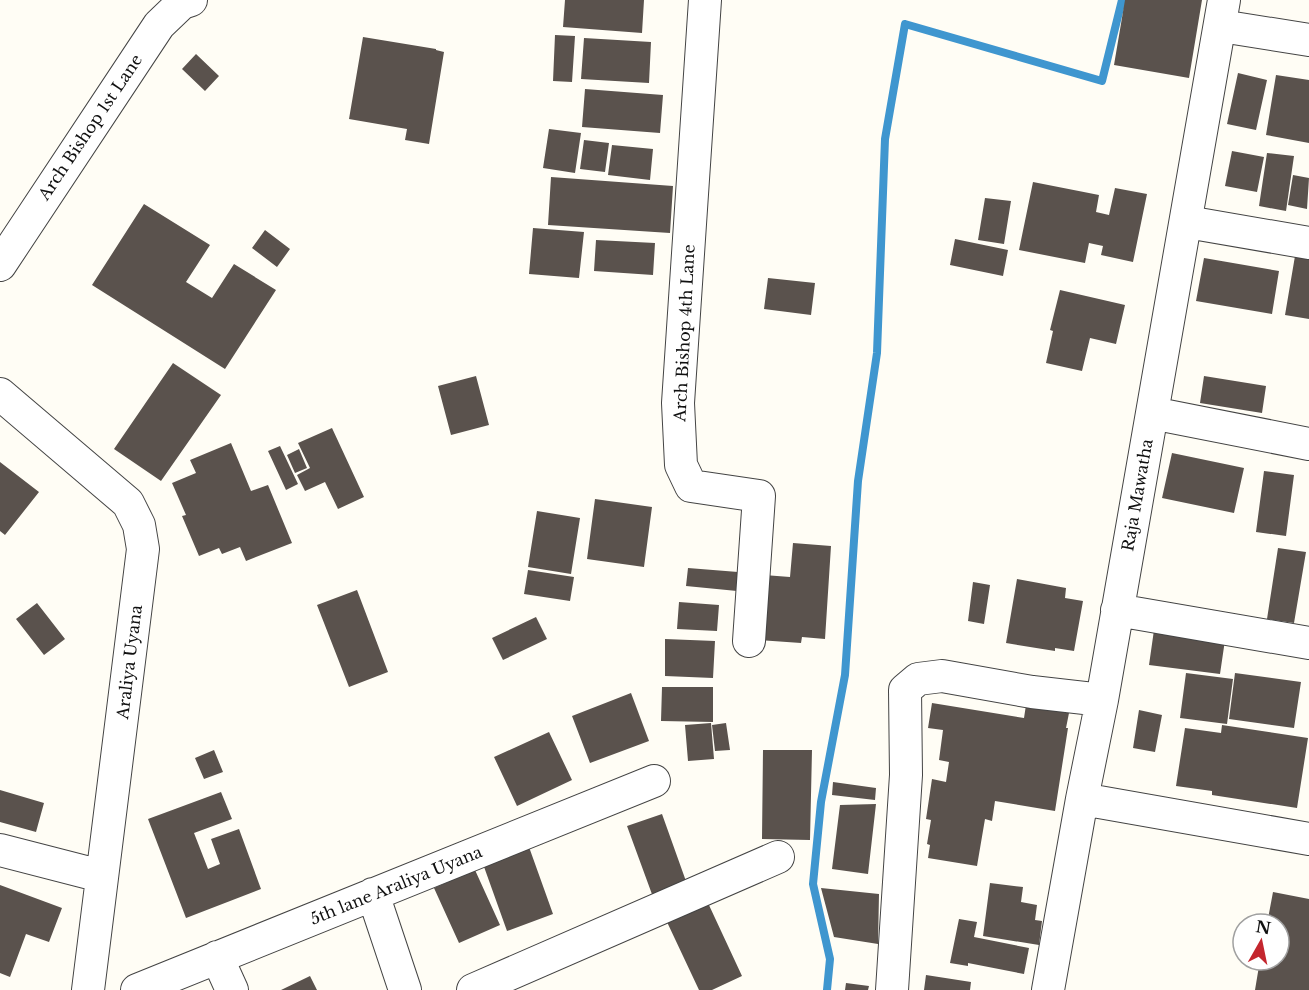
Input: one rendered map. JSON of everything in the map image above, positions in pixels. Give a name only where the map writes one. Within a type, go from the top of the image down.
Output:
[{"type":"street","name":"Arch Bishop 1st Lane","points":[[0,264],[159,25],[182,3],[191,0]]},
{"type":"street","name":"Arch Bishop 4th Lane","points":[[705,0],[678,403],[681,465],[691,486],[759,496],[749,642]]},
{"type":"street","points":[[1222,13],[1309,40]]},
{"type":"street","name":"Raja Mawatha","points":[[1048,990],[1102,700],[1222,13]]},
{"type":"street","points":[[1187,222],[1309,243]]},
{"type":"street","name":"Araliya Uyana","points":[[0,394],[128,503],[139,525],[143,549],[88,990]]},
{"type":"street","points":[[1152,413],[1309,444]]},
{"type":"street","points":[[1117,610],[1309,643]]},
{"type":"street","points":[[892,990],[906,775],[905,690],[918,679],[942,676],[1032,692],[1102,700]]},
{"type":"street","name":"5th lane Araliya Uyana","points":[[137,990],[654,781]]},
{"type":"street","points":[[1082,799],[1309,839]]},
{"type":"street","points":[[0,850],[101,876]]},
{"type":"street","points":[[473,990],[778,856]]},
{"type":"street","points":[[373,894],[405,990]]},
{"type":"street","points":[[218,957],[232,990]]},
{"type":"building","points":[[565,0],[644,0],[642,33],[563,27]]},
{"type":"building","points":[[1125,0],[1202,0],[1189,78],[1114,65]]},
{"type":"building","points":[[555,35],[575,36],[572,82],[553,81]]},
{"type":"building","points":[[363,37],[444,52],[429,144],[405,140],[407,129],[349,119]]},
{"type":"building","points":[[584,38],[651,42],[649,83],[581,79]]},
{"type":"building","points":[[196,54],[219,76],[205,91],[182,69]]},
{"type":"building","points":[[1238,73],[1267,80],[1256,130],[1227,124]]},
{"type":"building","points":[[1276,75],[1309,80],[1309,143],[1266,135]]},
{"type":"building","points":[[585,89],[663,95],[660,133],[582,127]]},
{"type":"building","points":[[549,129],[581,133],[575,173],[543,168]]},
{"type":"building","points":[[584,140],[609,143],[605,172],[580,169]]},
{"type":"building","points":[[612,145],[653,149],[650,180],[608,175]]},
{"type":"building","points":[[1232,151],[1264,157],[1257,192],[1225,186]]},
{"type":"building","points":[[1267,153],[1294,156],[1286,211],[1259,206]]},
{"type":"building","points":[[1293,175],[1309,178],[1307,209],[1288,205]]},
{"type":"building","points":[[551,177],[673,186],[670,233],[548,225]]},
{"type":"building","points":[[1033,182],[1099,195],[1096,212],[1109,215],[1115,188],[1147,194],[1133,262],[1101,255],[1103,246],[1089,243],[1085,263],[1019,250]]},
{"type":"building","points":[[985,198],[1011,201],[1004,244],[978,240]]},
{"type":"building","points":[[144,204],[210,245],[186,282],[212,298],[234,264],[276,290],[225,369],[92,285]]},
{"type":"building","points":[[533,228],[584,232],[579,278],[529,274]]},
{"type":"building","points":[[265,230],[290,249],[277,267],[252,248]]},
{"type":"building","points":[[955,239],[1008,250],[1003,276],[950,265]]},
{"type":"building","points":[[596,240],[655,243],[653,275],[594,271]]},
{"type":"building","points":[[1295,256],[1309,258],[1309,319],[1285,315]]},
{"type":"building","points":[[1204,258],[1279,271],[1272,314],[1196,301]]},
{"type":"building","points":[[768,278],[815,283],[811,315],[764,309]]},
{"type":"building","points":[[1060,290],[1125,305],[1116,344],[1090,338],[1082,371],[1046,363],[1053,331],[1050,330]]},
{"type":"building","points":[[173,363],[221,395],[161,481],[114,449]]},
{"type":"building","points":[[476,376],[489,425],[451,435],[438,386]]},
{"type":"building","points":[[1204,376],[1266,386],[1262,413],[1200,403]]},
{"type":"building","points":[[332,428],[364,497],[338,509],[325,482],[305,491],[297,475],[310,468],[298,443]]},
{"type":"building","points":[[231,443],[251,491],[268,485],[292,543],[246,561],[240,547],[222,554],[219,548],[199,556],[182,516],[186,515],[172,483],[196,473],[190,460]]},
{"type":"building","points":[[280,446],[298,484],[286,490],[268,451]]},
{"type":"building","points":[[299,449],[307,468],[295,473],[287,455]]},
{"type":"building","points":[[1172,453],[1244,468],[1234,513],[1162,498]]},
{"type":"building","points":[[0,462],[39,492],[5,535],[0,531]]},
{"type":"building","points":[[1264,471],[1294,475],[1286,536],[1256,532]]},
{"type":"building","points":[[595,499],[652,507],[644,567],[587,559]]},
{"type":"building","points":[[537,511],[580,518],[571,574],[528,567]]},
{"type":"building","points":[[793,543],[831,546],[825,639],[802,637],[801,643],[759,640],[764,575],[790,577]]},
{"type":"building","points":[[1278,548],[1306,552],[1294,623],[1267,619]]},
{"type":"building","points":[[688,568],[738,572],[737,591],[686,586]]},
{"type":"building","points":[[528,570],[574,577],[570,601],[524,594]]},
{"type":"building","points":[[1017,579],[1066,588],[1065,598],[1083,601],[1074,651],[1055,648],[1055,651],[1006,643]]},
{"type":"building","points":[[973,582],[990,585],[984,624],[968,621]]},
{"type":"building","points":[[357,590],[388,672],[349,687],[317,605]]},
{"type":"building","points":[[679,602],[719,605],[717,631],[677,629]]},
{"type":"building","points":[[37,603],[65,639],[44,655],[16,619]]},
{"type":"building","points":[[536,617],[547,639],[503,660],[492,638]]},
{"type":"building","points":[[1154,630],[1225,640],[1220,674],[1149,665]]},
{"type":"building","points":[[665,639],[715,641],[713,678],[665,676]]},
{"type":"building","points":[[1186,673],[1233,679],[1227,724],[1180,718]]},
{"type":"building","points":[[1235,673],[1301,682],[1294,728],[1229,719]]},
{"type":"building","points":[[662,687],[713,687],[713,722],[661,721]]},
{"type":"building","points":[[631,693],[649,741],[590,763],[572,716]]},
{"type":"building","points":[[932,703],[1024,718],[1026,705],[1069,713],[1055,811],[995,801],[992,821],[985,819],[977,866],[928,858],[930,845],[927,844],[931,820],[926,819],[932,779],[946,782],[949,762],[939,760],[943,730],[928,728]]},
{"type":"building","points":[[1139,710],[1162,715],[1155,752],[1133,748]]},
{"type":"building","points":[[711,723],[714,759],[688,761],[685,725]]},
{"type":"building","points":[[726,723],[730,750],[715,751],[712,725]]},
{"type":"building","points":[[1222,725],[1308,738],[1297,808],[1212,795],[1212,791],[1176,786],[1185,728],[1221,733]]},
{"type":"building","points":[[549,732],[572,780],[517,806],[494,757]]},
{"type":"building","points":[[214,750],[223,772],[204,779],[195,758]]},
{"type":"building","points":[[763,750],[812,750],[810,840],[762,839]]},
{"type":"building","points":[[833,782],[876,788],[875,800],[832,795]]},
{"type":"building","points":[[0,790],[44,803],[36,832],[0,822]]},
{"type":"building","points":[[221,792],[232,819],[194,833],[208,869],[220,864],[211,839],[239,829],[261,889],[186,918],[148,819]]},
{"type":"building","points":[[876,804],[868,874],[832,869],[840,805]]},
{"type":"building","points":[[662,814],[687,884],[653,897],[627,826]]},
{"type":"building","points":[[529,847],[553,914],[507,931],[483,864]]},
{"type":"building","points":[[475,870],[500,925],[459,943],[434,888]]},
{"type":"building","points":[[990,883],[1023,887],[1021,902],[1037,905],[1035,920],[1042,921],[1039,945],[983,936]]},
{"type":"building","points":[[0,885],[62,908],[49,942],[26,934],[10,977],[0,973]]},
{"type":"building","points":[[821,888],[879,894],[878,944],[834,937]]},
{"type":"building","points":[[1273,892],[1309,899],[1309,990],[1255,990],[1258,972],[1291,972],[1291,912],[1269,912]]},
{"type":"building","points":[[708,903],[742,976],[712,990],[699,990],[667,922]]},
{"type":"building","points":[[959,919],[977,922],[974,937],[1029,948],[1024,974],[968,963],[968,966],[950,963]]},
{"type":"building","points":[[926,975],[971,982],[970,990],[924,990]]},
{"type":"building","points":[[310,976],[317,990],[281,990]]},
{"type":"building","points":[[846,983],[869,986],[868,990],[845,990]]},
{"type":"waterway","points":[[827,990],[830,959],[813,884],[821,802],[845,675],[858,481],[877,353],[885,139],[905,24],[1102,81],[1122,0]]}]
